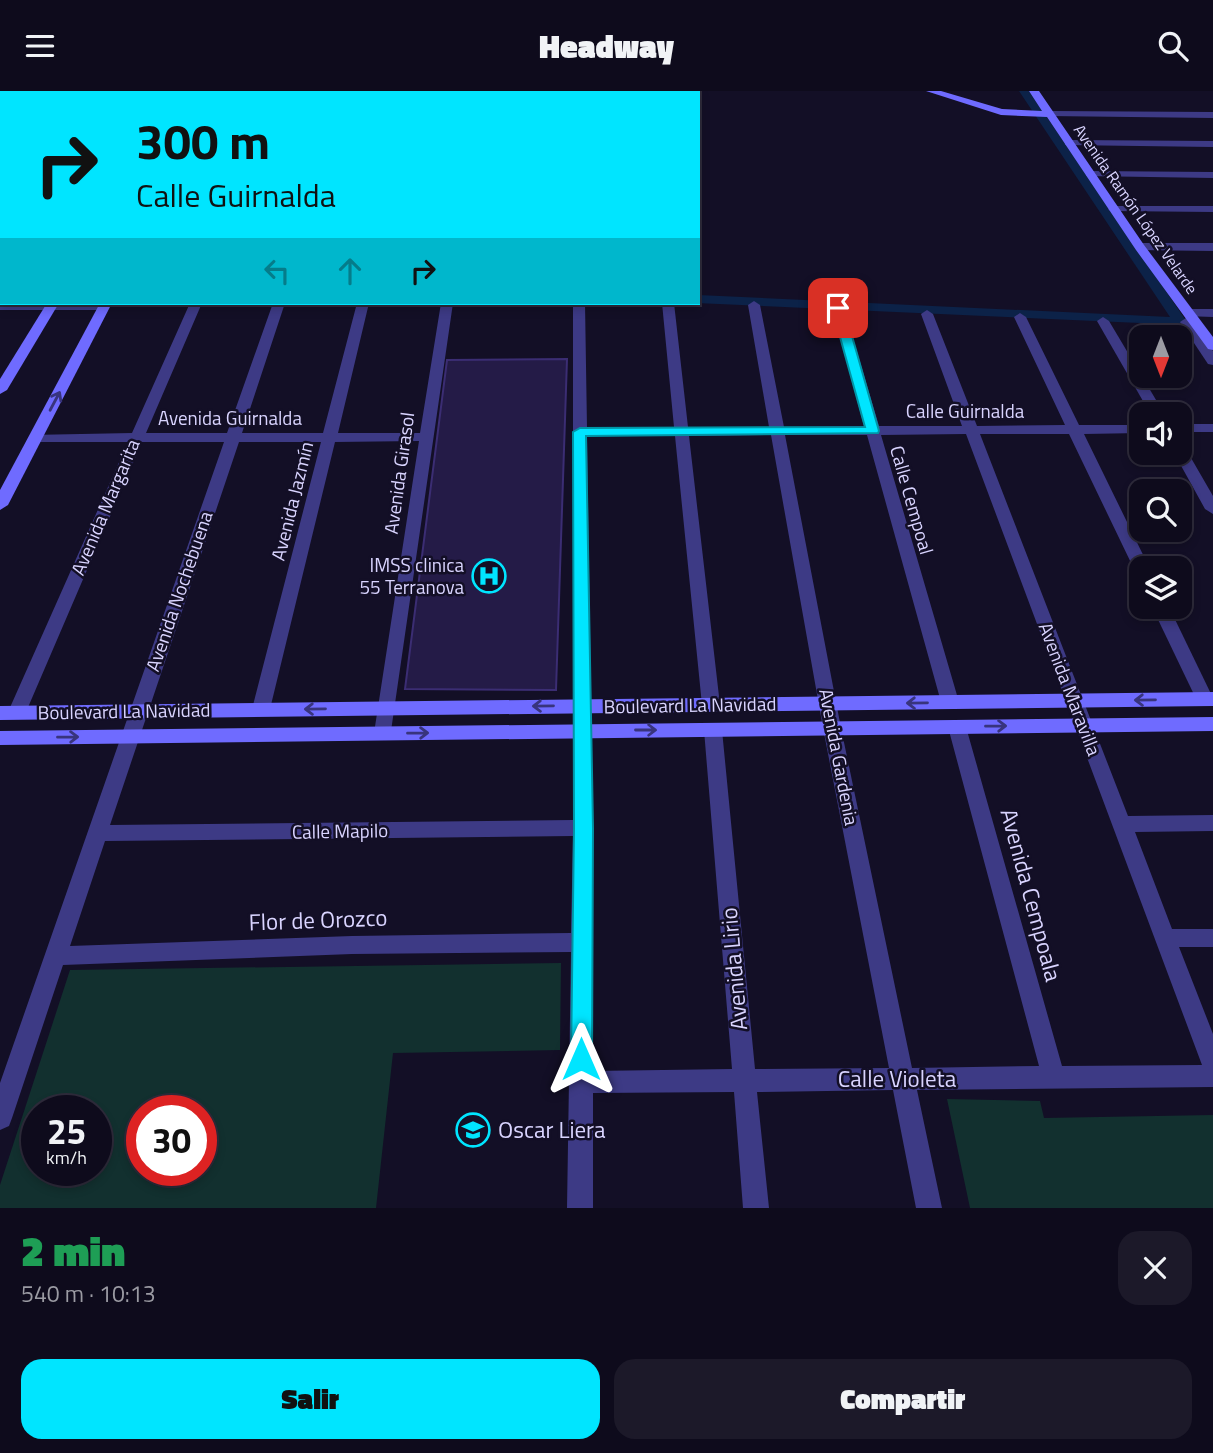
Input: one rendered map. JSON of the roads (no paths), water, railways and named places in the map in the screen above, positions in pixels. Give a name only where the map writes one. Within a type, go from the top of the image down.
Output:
[{"type":"street","points":[[931,91],[989,110],[1044,114],[1213,115]]},
{"type":"street","name":"Avenida Ramón López Velarde","points":[[1034,91],[1044,114],[1069,143],[1188,318],[1213,346]]},
{"type":"street","points":[[1069,143],[1213,144]]},
{"type":"street","points":[[1090,174],[1213,175]]},
{"type":"street","points":[[1114,209],[1213,209]]},
{"type":"street","points":[[1140,247],[1213,247]]},
{"type":"street","points":[[0,306],[26,305]]},
{"type":"street","points":[[0,390],[51,305]]},
{"type":"street","points":[[0,505],[105,305]]},
{"type":"street","name":"Avenida Margarita","points":[[9,712],[195,305]]},
{"type":"street","name":"Avenida Nochebuena","points":[[0,1118],[5,1090],[56,956],[278,305]]},
{"type":"street","name":"Avenida Jazmín","points":[[261,709],[362,305]]},
{"type":"street","name":"Avenida Girasol","points":[[383,733],[447,305]]},
{"type":"street","points":[[579,305],[583,828],[580,1208]]},
{"type":"street","points":[[668,305],[711,705]]},
{"type":"street","name":"Avenida Gardenia","points":[[754,306],[832,728],[929,1208]]},
{"type":"street","name":"Calle Cempoal","points":[[838,308],[950,702]]},
{"type":"street","points":[[1213,313],[1188,318],[1213,361]]},
{"type":"street","name":"Avenida Maravilla","points":[[927,314],[1213,1064]]},
{"type":"street","points":[[1020,317],[1136,556]]},
{"type":"street","points":[[1103,321],[1150,402]]},
{"type":"street","points":[[1192,428],[1213,428]]},
{"type":"street","name":"Calle Guirnalda","points":[[580,432],[1129,429]]},
{"type":"street","name":"Avenida Guirnalda","points":[[35,438],[426,437]]},
{"type":"street","points":[[1188,465],[1213,509]]},
{"type":"street","points":[[1166,619],[1209,699]]},
{"type":"street","name":"Boulevard La Navidad","points":[[9,712],[1209,699]]},
{"type":"street","name":"Boulevard La Navidad","points":[[2,742],[129,736],[1213,724]]},
{"type":"street","name":"Avenida Cempoala","points":[[957,727],[1054,1078]]},
{"type":"street","name":"Avenida Lirio","points":[[713,730],[756,1208]]},
{"type":"street","points":[[1121,824],[1213,823]]},
{"type":"street","name":"Calle Mapilo","points":[[96,833],[583,828]]},
{"type":"street","points":[[1165,938],[1213,938]]},
{"type":"street","name":"Flor de Orozco","points":[[56,956],[352,945],[582,942]]},
{"type":"street","name":"Calle Violeta","points":[[581,1082],[1213,1076]]},
{"type":"waterway","points":[[700,299],[1180,322],[1024,91]]},
{"type":"place","name":"IMSS clinica 55 Terranova","points":[[489,576]]},
{"type":"place","name":"Oscar Liera","points":[[473,1130]]}]
